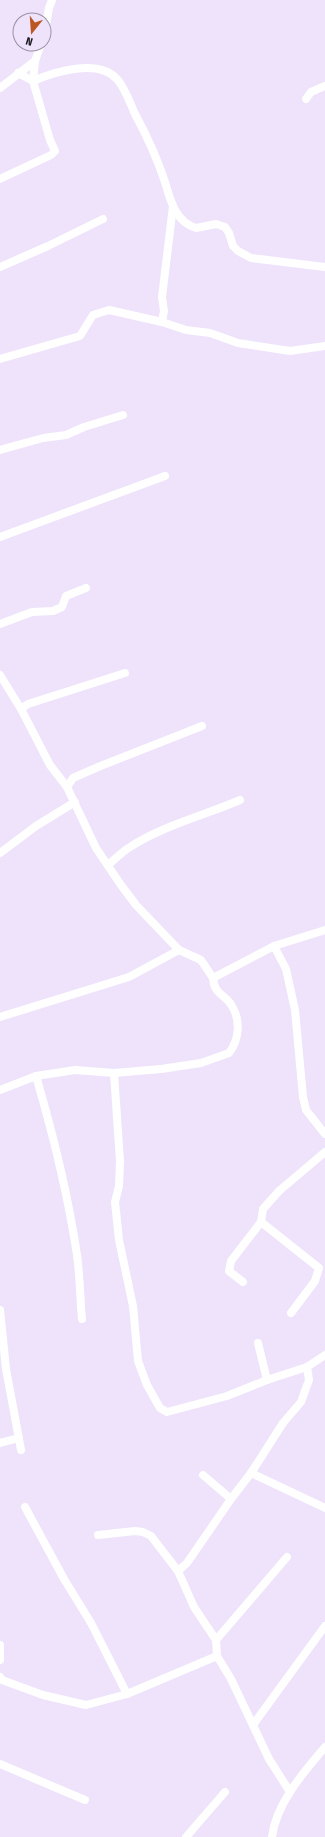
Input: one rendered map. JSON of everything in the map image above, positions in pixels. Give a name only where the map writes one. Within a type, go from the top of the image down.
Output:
[{"type":"street","points":[[48,12],[52,0]]},
{"type":"street","points":[[0,179],[51,155],[55,151],[50,140],[33,81],[34,62],[38,52]]},
{"type":"street","points":[[0,88],[34,62]]},
{"type":"street","points":[[18,73],[33,81],[48,75],[91,68],[108,72],[118,80],[152,148],[173,206],[179,216],[192,227],[216,224],[224,227],[229,233],[233,246],[238,251],[251,258],[325,267]]},
{"type":"street","points":[[306,100],[311,92],[325,86]]},
{"type":"street","points":[[162,322],[164,311],[162,297],[173,206]]},
{"type":"street","points":[[0,267],[48,246],[103,219]]},
{"type":"street","points":[[0,359],[80,336],[93,315],[109,310],[162,322],[186,330],[210,333],[238,343],[290,351],[325,346]]},
{"type":"street","points":[[0,450],[44,438],[66,435],[84,426],[123,415]]},
{"type":"street","points":[[0,537],[165,476]]},
{"type":"street","points":[[0,624],[32,612],[53,611],[62,607],[66,596],[86,588]]},
{"type":"street","points":[[21,709],[28,704],[125,673]]},
{"type":"street","points":[[0,675],[21,709],[50,765],[67,787],[96,848],[136,905],[178,950],[201,960],[213,978],[215,989],[232,1005],[238,1024],[237,1036],[229,1054],[201,1064],[114,1073],[75,1070],[36,1076],[0,1090]]},
{"type":"street","points":[[67,787],[73,778],[202,726]]},
{"type":"street","points":[[108,865],[126,849],[147,838],[195,816],[240,800]]},
{"type":"street","points":[[0,853],[36,826],[74,802]]},
{"type":"street","points":[[213,978],[274,946],[325,930]]},
{"type":"street","points":[[274,946],[286,969],[295,1010],[303,1097],[306,1110],[325,1134]]},
{"type":"street","points":[[0,1017],[35,1007],[65,995],[129,977],[178,950]]},
{"type":"street","points":[[114,1073],[120,1161],[120,1186],[115,1202],[123,1264],[133,1306],[138,1361],[146,1385],[160,1408],[167,1412],[227,1396],[268,1380],[307,1368],[325,1354]]},
{"type":"street","points":[[36,1076],[52,1129],[71,1221],[77,1256],[82,1319]]},
{"type":"street","points":[[243,1282],[229,1271],[231,1261],[261,1222],[263,1209],[279,1191],[325,1152]]},
{"type":"street","points":[[261,1222],[319,1268],[315,1281],[291,1313]]},
{"type":"street","points":[[0,1310],[6,1369],[21,1450]]},
{"type":"street","points":[[258,1343],[268,1380]]},
{"type":"street","points":[[178,1571],[187,1563],[231,1499],[251,1473],[283,1423],[301,1402],[309,1380],[307,1368]]},
{"type":"street","points":[[0,1443],[19,1438]]},
{"type":"street","points":[[251,1473],[325,1508]]},
{"type":"street","points":[[203,1475],[231,1499]]},
{"type":"street","points":[[25,1507],[64,1580],[91,1623],[127,1694]]},
{"type":"street","points":[[98,1535],[135,1531],[143,1532],[151,1536],[178,1571],[194,1607],[216,1640],[217,1656],[231,1679],[269,1759],[290,1792]]},
{"type":"street","points":[[216,1640],[286,1557]]},
{"type":"street","points":[[253,1725],[325,1626]]},
{"type":"street","points":[[0,1646],[0,1660]]},
{"type":"street","points":[[0,1677],[2,1680],[43,1695],[86,1705],[127,1694],[217,1656]]},
{"type":"street","points":[[272,1837],[275,1821],[290,1792],[325,1747]]},
{"type":"street","points":[[0,1764],[85,1800]]},
{"type":"street","points":[[186,1837],[225,1792]]}]
